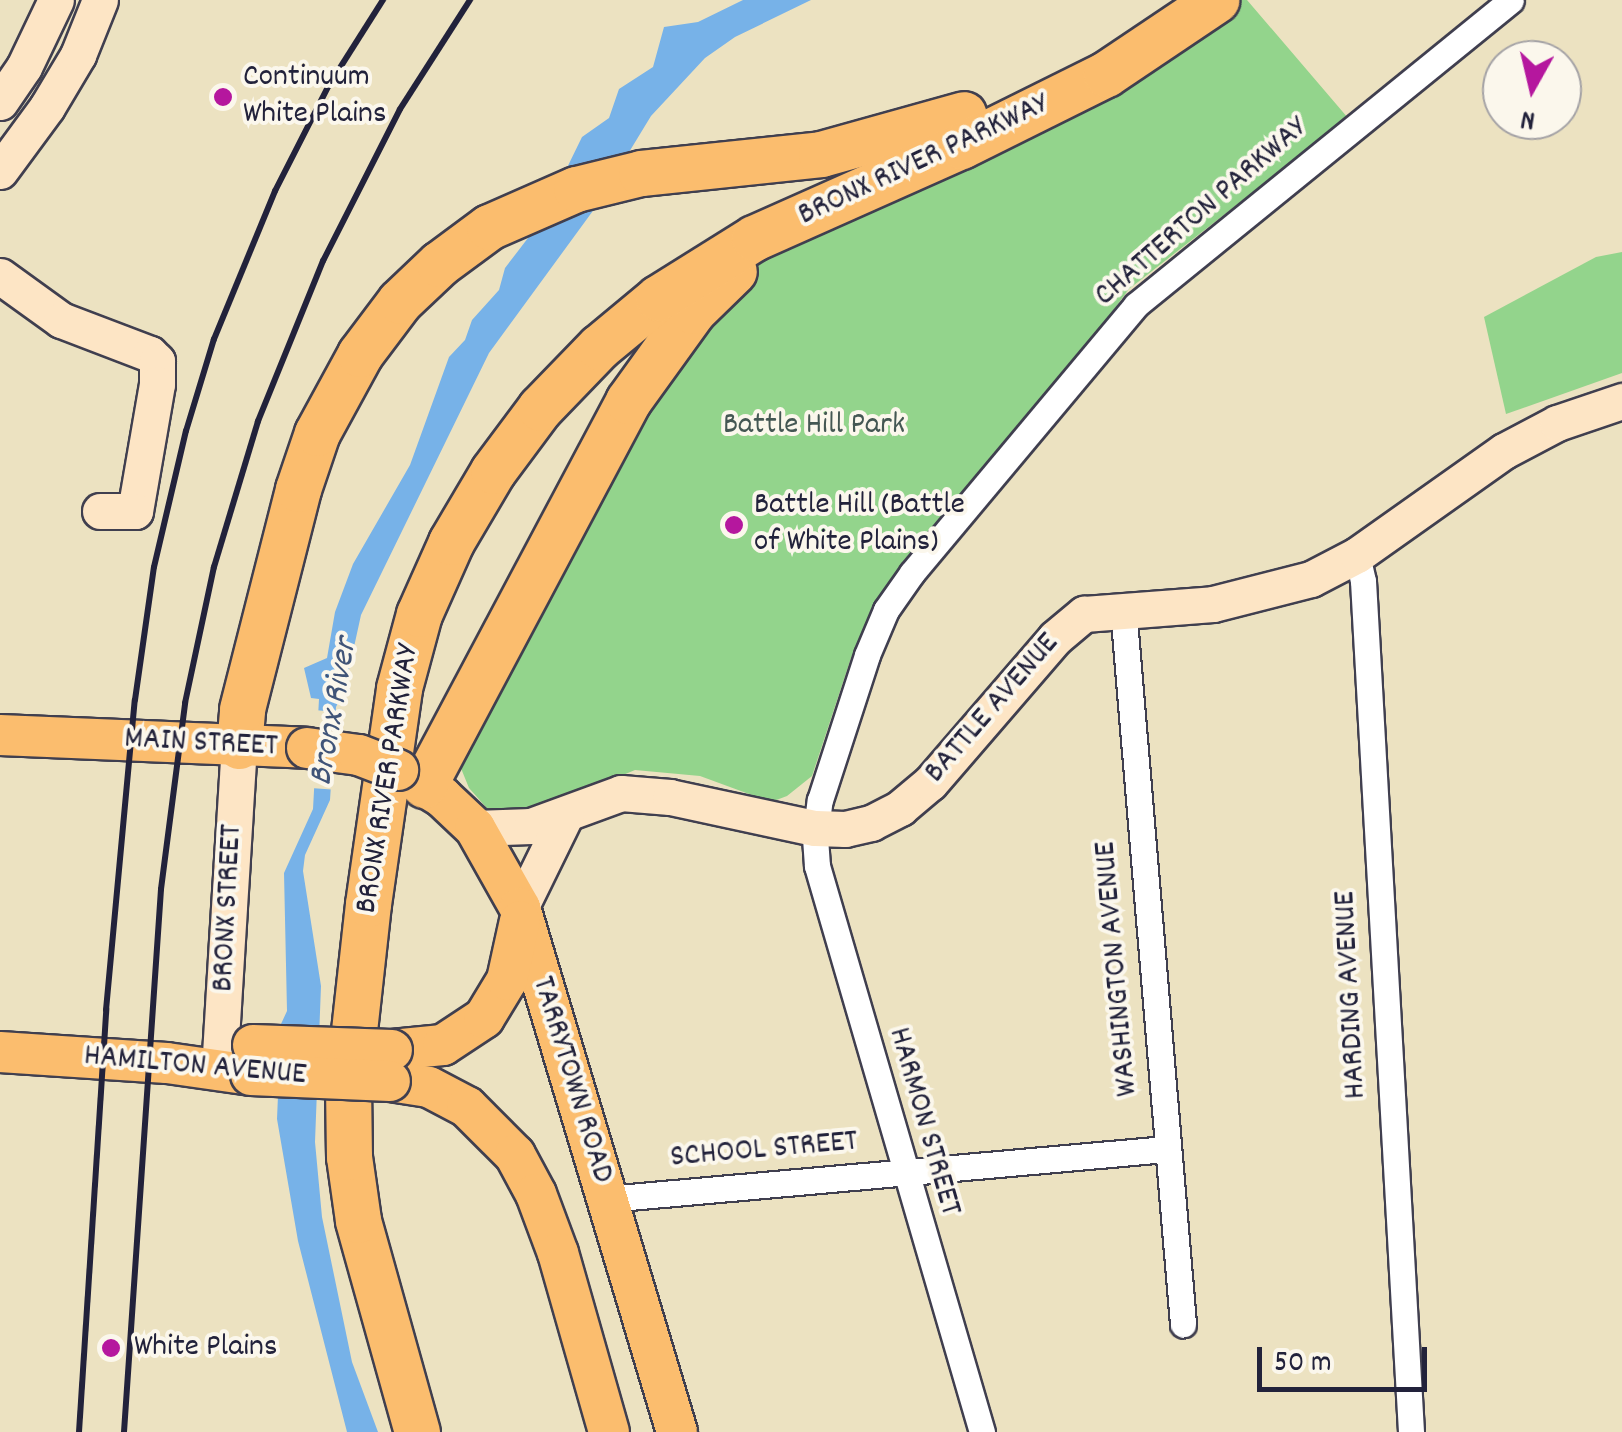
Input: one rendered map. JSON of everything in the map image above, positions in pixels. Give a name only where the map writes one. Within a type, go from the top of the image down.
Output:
[{"type":"highway","name":"BRONX RIVER PARKWAY","points":[[396,1432],[338,1224],[329,1109],[341,967],[381,686],[394,627],[416,569],[453,498],[499,428],[552,363],[613,306],[672,262],[744,220],[1108,43],[1174,0]]},
{"type":"highway","name":"BRONX RIVER PARKWAY","points":[[417,1432],[362,1240],[351,1179],[348,1110],[356,1003],[399,688],[419,614],[442,559],[494,471],[540,408],[599,347],[658,298],[718,258],[1106,74],[1216,0]]},
{"type":"highway","points":[[239,746],[242,709],[298,489],[337,393],[400,300],[465,244],[513,215],[576,189],[641,173],[821,154],[964,114]]},
{"type":"highway","points":[[411,778],[642,378],[693,311],[730,275],[841,200]]},
{"type":"main road","name":"MAIN STREET","points":[[0,735],[307,748],[358,754],[411,778]]},
{"type":"main road","name":"TARRYTOWN ROAD","points":[[411,778],[475,828],[520,908],[677,1432]]},
{"type":"main road","points":[[391,1065],[443,1044],[484,1018],[512,964],[520,908]]},
{"type":"main road","name":"HAMILTON AVENUE","points":[[0,1052],[167,1063],[236,1060],[391,1065]]},
{"type":"main road","name":"TARRYTOWN ROAD","points":[[391,1065],[467,1107],[515,1155],[536,1194],[558,1253],[609,1432]]},
{"type":"street","points":[[0,102],[24,68],[56,0]]},
{"type":"street","points":[[0,171],[47,108],[78,55],[100,0]]},
{"type":"street","name":"CHATTERTON PARKWAY","points":[[815,828],[867,654],[886,610],[1115,328],[1194,254],[1511,0]]},
{"type":"street","points":[[0,276],[60,320],[150,354],[157,361],[158,384],[135,511],[100,511]]},
{"type":"street","name":"BATTLE AVENUE","points":[[475,828],[531,826],[601,798],[634,792],[815,828],[857,828],[900,808],[962,752],[1072,620],[1093,611],[1193,606],[1258,594],[1311,578],[1356,555],[1504,452],[1557,423],[1622,401]]},
{"type":"street","name":"HARDING AVENUE","points":[[1356,555],[1363,581],[1411,1432]]},
{"type":"street","name":"WASHINGTON AVENUE","points":[[1123,608],[1183,1324]]},
{"type":"street","name":"BRONX STREET","points":[[236,1060],[239,746]]},
{"type":"street","points":[[520,908],[566,814]]},
{"type":"street","name":"HARMON STREET","points":[[815,828],[819,877],[982,1432]]},
{"type":"street","name":"SCHOOL STREET","points":[[607,1199],[1166,1148]]},
{"type":"green space","name":"Battle Hill Park","points":[[1239,0],[1247,0],[1348,118],[1129,289],[1086,347],[886,587],[851,658],[812,776],[787,796],[771,802],[700,776],[635,770],[546,807],[493,815],[469,788],[458,761],[550,562],[724,291],[805,229],[1171,47]]},
{"type":"green space","points":[[1622,252],[1622,373],[1506,414],[1484,317],[1596,257]]},
{"type":"water","name":"Bronx River","points":[[743,0],[811,0],[735,37],[705,58],[651,116],[595,208],[489,353],[361,615],[345,688],[336,707],[330,800],[305,855],[303,871],[321,986],[315,1142],[322,1217],[352,1362],[378,1432],[347,1432],[298,1241],[277,1119],[281,1024],[287,1011],[284,873],[313,809],[319,699],[311,698],[304,668],[327,658],[335,612],[353,564],[410,465],[449,357],[465,340],[472,320],[499,290],[505,268],[541,221],[582,137],[609,118],[619,89],[653,67],[664,27],[698,22]]},
{"type":"pier","points":[[313,710],[340,712],[334,790],[308,788]]},
{"type":"railway","points":[[79,1432],[106,1010],[135,700],[154,567],[186,431],[214,339],[275,191],[329,85],[383,0]]},
{"type":"railway","points":[[124,1432],[161,889],[185,703],[214,567],[258,421],[323,261],[400,109],[470,0]]},
{"type":"place","name":"Continuum White Plains","points":[[223,97]]},
{"type":"place","name":"Battle Hill (Battle of White Plains)","points":[[734,525]]},
{"type":"place","name":"White Plains","points":[[111,1348]]}]
